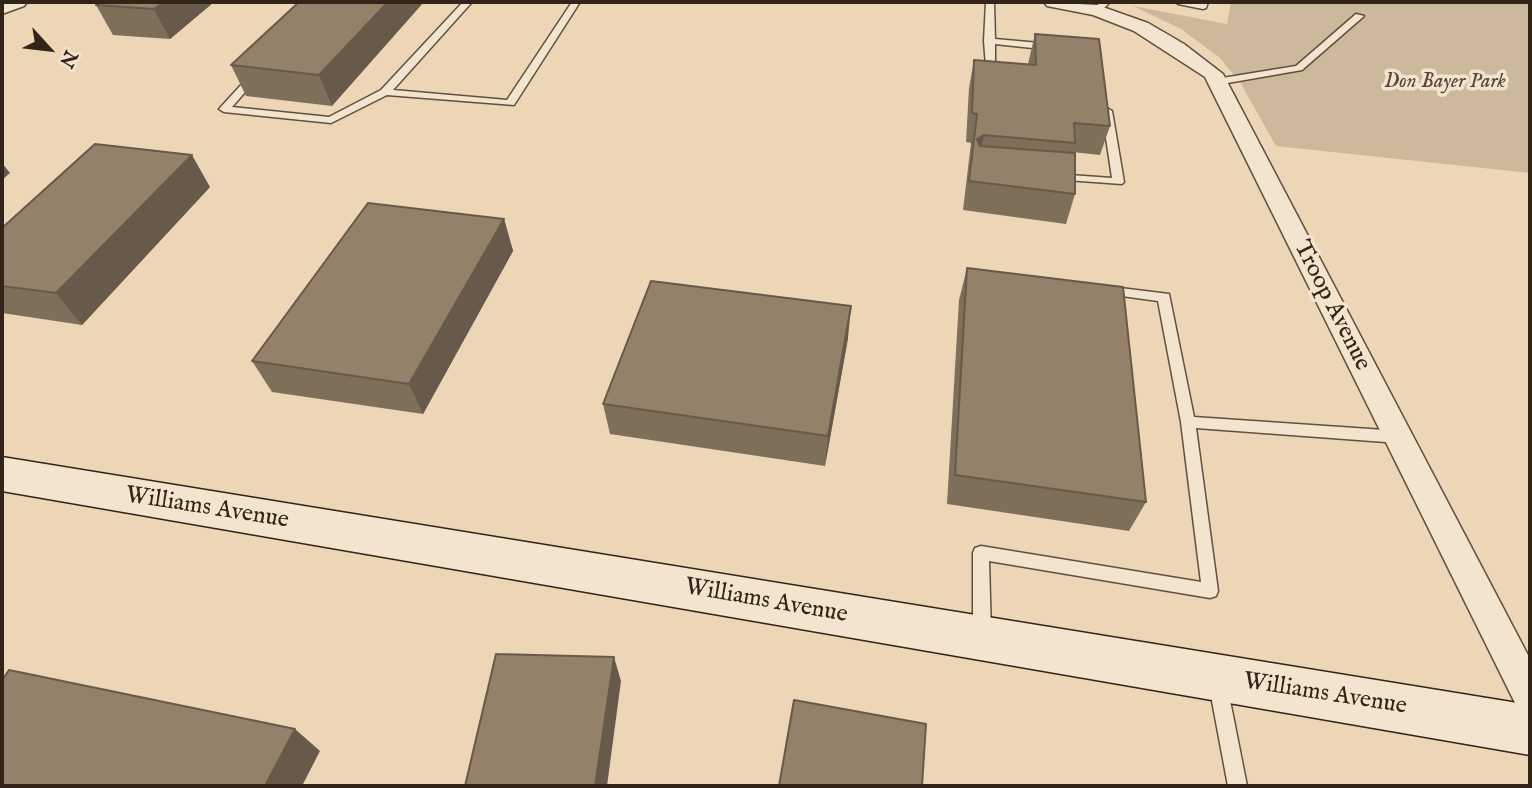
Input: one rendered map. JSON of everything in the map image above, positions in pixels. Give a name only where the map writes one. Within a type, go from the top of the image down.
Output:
[{"type":"street","points":[[2,9],[18,2]]},
{"type":"street","name":"Troop Avenue","points":[[1053,2],[1101,6],[1177,48],[1213,74],[1530,695]]},
{"type":"street","name":"Williams Avenue","points":[[2,474],[1530,730]]},
{"type":"lane","points":[[259,71],[224,109],[331,120],[385,92],[468,2]]},
{"type":"lane","points":[[385,92],[510,103],[576,2]]},
{"type":"lane","points":[[990,2],[990,83]]},
{"type":"lane","points":[[1181,2],[1203,6],[1205,2]]},
{"type":"lane","points":[[1216,82],[1299,68],[1359,16]]},
{"type":"lane","points":[[989,41],[1058,48]]},
{"type":"lane","points":[[1048,176],[1118,181],[1106,104]]},
{"type":"lane","points":[[982,638],[982,554],[1210,591],[1188,422],[1164,297],[1095,289]]},
{"type":"lane","points":[[1188,422],[1399,438]]},
{"type":"lane","points":[[1217,677],[1238,786]]},
{"type":"green space","name":"Don Bayer Park","points":[[1231,2],[1530,2],[1530,173],[1276,146],[1240,82],[1219,57],[1181,29],[1133,6],[1227,24]]},
{"type":"building","points":[[100,2],[164,2],[154,9],[96,5]]},
{"type":"building","points":[[299,2],[388,2],[319,75],[231,65]]},
{"type":"building","points":[[1035,34],[1099,39],[1110,126],[1074,123],[1075,143],[984,135],[977,139],[980,146],[1075,153],[1075,194],[969,181],[977,114],[972,113],[974,60],[1036,65]]},
{"type":"building","points":[[95,144],[192,155],[56,293],[2,286],[2,228]]},
{"type":"building","points":[[368,203],[504,219],[409,384],[252,361]]},
{"type":"building","points":[[967,268],[1123,287],[1146,502],[955,475]]},
{"type":"building","points":[[651,281],[851,306],[828,436],[603,404]]},
{"type":"building","points":[[496,654],[614,657],[595,786],[465,786]]},
{"type":"building","points":[[9,670],[295,729],[265,786],[2,786],[2,680]]},
{"type":"building","points":[[794,700],[926,724],[922,786],[779,786]]}]
